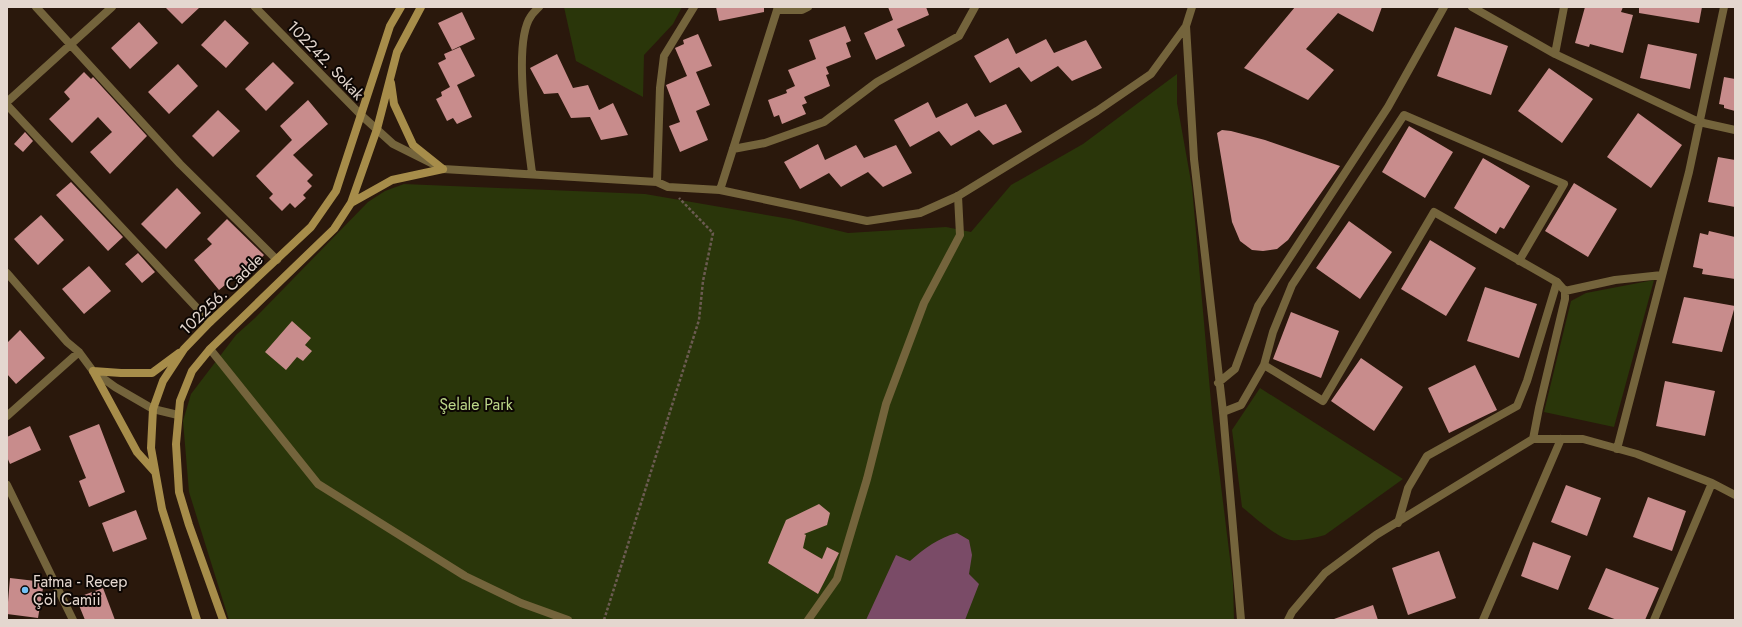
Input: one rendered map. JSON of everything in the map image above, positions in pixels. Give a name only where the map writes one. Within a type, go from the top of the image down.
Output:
[{"type":"street","points":[[36,7],[180,164],[277,260]]},
{"type":"street","points":[[7,102],[112,7]]},
{"type":"street","name":"102242. Sokak","points":[[255,7],[361,115],[393,144],[443,169]]},
{"type":"street","name":"102256. Cadde","points":[[197,620],[162,509],[151,448],[153,409],[163,381],[184,349],[210,322],[311,227],[336,191],[390,26],[401,7]]},
{"type":"street","name":"102256. Cadde","points":[[222,620],[179,492],[176,444],[180,401],[192,371],[210,349],[334,229],[351,202],[377,129],[397,52],[421,7]]},
{"type":"street","points":[[532,173],[521,64],[522,41],[530,17],[539,7]]},
{"type":"street","points":[[657,182],[660,88],[664,56],[694,7]]},
{"type":"street","points":[[720,190],[778,9],[802,10],[808,7]]},
{"type":"street","points":[[733,149],[765,143],[824,122],[877,82],[959,36],[975,7]]},
{"type":"street","points":[[351,202],[392,180],[443,169],[532,173],[657,182],[668,187],[720,190],[867,221],[920,213],[958,196],[1097,111],[1151,74],[1186,26],[1192,7]]},
{"type":"street","points":[[1218,383],[1236,369],[1258,306],[1388,107],[1444,7]]},
{"type":"street","points":[[1472,7],[1555,54],[1699,122],[1735,130]]},
{"type":"street","points":[[1555,54],[1564,7]]},
{"type":"street","points":[[1617,449],[1689,172],[1724,7]]},
{"type":"street","points":[[1186,26],[1194,159],[1218,383],[1223,412],[1241,620]]},
{"type":"street","points":[[391,76],[394,104],[413,145],[443,169]]},
{"type":"street","points":[[7,106],[210,322]]},
{"type":"street","points":[[1223,412],[1241,406],[1264,365],[1274,332],[1292,285],[1404,115],[1564,184],[1519,260]]},
{"type":"street","points":[[808,620],[836,579],[867,478],[886,404],[924,303],[960,235],[958,196]]},
{"type":"street","points":[[1264,365],[1323,401],[1434,212],[1557,282],[1565,291]]},
{"type":"street","points":[[7,273],[67,342],[79,352],[93,371],[137,452],[156,472]]},
{"type":"street","points":[[1565,291],[1614,280],[1662,275]]},
{"type":"street","points":[[1398,523],[1408,488],[1427,456],[1517,406],[1527,381],[1557,282]]},
{"type":"street","points":[[1533,439],[1565,291]]},
{"type":"street","points":[[93,371],[152,373],[184,349]]},
{"type":"street","points":[[210,349],[318,484],[465,576],[521,603],[568,620]]},
{"type":"street","points":[[7,416],[79,352]]},
{"type":"street","points":[[93,371],[115,387],[153,409],[178,415]]},
{"type":"street","points":[[1288,620],[1292,612],[1325,573],[1376,535],[1398,523],[1533,439],[1582,439],[1637,454],[1712,483],[1735,495]]},
{"type":"street","points":[[1483,620],[1561,439]]},
{"type":"street","points":[[1654,620],[1712,483]]},
{"type":"street","points":[[7,485],[74,620]]},
{"type":"path","points":[[604,620],[700,320],[704,281],[713,233],[668,187]]},
{"type":"green space","points":[[564,7],[682,7],[673,24],[644,55],[643,97],[576,61]]},
{"type":"green space","name":"Şelale Park","points":[[1177,74],[1177,103],[1192,187],[1212,413],[1233,583],[1234,620],[229,620],[189,492],[183,421],[191,394],[236,335],[255,318],[368,202],[385,191],[404,184],[645,194],[790,219],[848,233],[946,227],[971,232],[1011,185],[1083,144]]},
{"type":"green space","points":[[1654,280],[1614,427],[1544,412],[1571,301],[1586,293]]},
{"type":"green space","points":[[1260,388],[1403,479],[1325,535],[1304,540],[1291,540],[1272,531],[1242,507],[1232,430]]},
{"type":"shaded area","points":[[957,533],[969,540],[972,555],[969,574],[979,584],[965,620],[866,620],[896,555],[910,561],[932,544]]},
{"type":"building","points":[[165,7],[200,7],[182,24]]},
{"type":"building","points":[[716,7],[764,7],[764,12],[719,21]]},
{"type":"building","points":[[888,7],[926,7],[929,15],[897,29],[905,46],[876,60],[864,33],[893,20]]},
{"type":"building","points":[[1295,7],[1382,7],[1373,32],[1338,13],[1306,49],[1334,70],[1308,100],[1244,68]]},
{"type":"building","points":[[1585,7],[1623,7],[1621,12],[1633,15],[1623,53],[1590,44],[1589,47],[1575,43]]},
{"type":"building","points":[[1639,7],[1702,7],[1699,23],[1639,13]]},
{"type":"building","points":[[462,12],[475,39],[452,50],[438,23]]},
{"type":"building","points":[[225,20],[249,43],[226,68],[201,45]]},
{"type":"building","points":[[139,22],[158,43],[130,69],[111,48]]},
{"type":"building","points":[[845,26],[851,41],[846,43],[851,57],[826,67],[829,74],[826,75],[830,86],[804,97],[807,103],[802,105],[806,114],[782,124],[779,115],[774,117],[768,100],[787,93],[786,90],[795,86],[788,70],[816,59],[809,40]]},
{"type":"building","points":[[1455,27],[1508,46],[1491,95],[1437,76]]},
{"type":"building","points":[[698,34],[712,66],[696,72],[710,105],[696,111],[708,140],[680,152],[669,126],[680,122],[666,85],[687,76],[675,48],[684,44],[683,40]]},
{"type":"building","points":[[1008,38],[1016,54],[1046,39],[1054,53],[1086,40],[1102,68],[1072,81],[1058,66],[1031,82],[1019,67],[990,83],[974,56]]},
{"type":"building","points":[[1648,44],[1697,54],[1690,89],[1640,78]]},
{"type":"building","points":[[460,47],[475,76],[457,85],[472,117],[457,124],[453,118],[447,121],[436,99],[442,96],[441,92],[450,87],[438,63],[446,59],[444,54]]},
{"type":"building","points":[[557,54],[573,88],[588,85],[599,110],[613,103],[628,135],[601,140],[590,117],[571,118],[558,93],[544,94],[530,68]]},
{"type":"building","points":[[273,62],[294,83],[266,111],[245,89]]},
{"type":"building","points":[[178,64],[198,86],[169,114],[148,92]]},
{"type":"building","points":[[1549,68],[1593,99],[1562,143],[1518,111]]},
{"type":"building","points":[[84,72],[91,79],[93,77],[147,136],[110,174],[90,152],[112,132],[98,117],[72,143],[49,119],[70,99],[64,92]]},
{"type":"building","points":[[1724,77],[1735,79],[1735,111],[1724,108],[1724,105],[1719,104]]},
{"type":"building","points":[[308,100],[328,124],[293,155],[313,175],[307,181],[312,186],[303,195],[306,198],[295,208],[290,203],[282,211],[269,198],[273,194],[256,176],[292,140],[280,126]]},
{"type":"building","points":[[928,102],[936,118],[967,103],[975,117],[1006,104],[1022,132],[993,145],[979,130],[951,146],[939,131],[910,147],[894,120]]},
{"type":"building","points":[[218,110],[240,131],[213,157],[192,136]]},
{"type":"building","points":[[1638,113],[1682,145],[1651,188],[1607,157]]},
{"type":"building","points":[[1409,126],[1453,152],[1425,198],[1382,172]]},
{"type":"building","points":[[1222,130],[1265,140],[1340,166],[1288,240],[1277,249],[1263,251],[1252,250],[1240,241],[1232,222],[1217,133]]},
{"type":"building","points":[[25,132],[33,141],[23,152],[14,144]]},
{"type":"building","points":[[818,144],[825,160],[856,145],[864,158],[896,145],[912,173],[883,187],[868,172],[841,187],[829,173],[800,189],[784,162]]},
{"type":"building","points":[[1718,157],[1735,160],[1735,207],[1708,202]]},
{"type":"building","points":[[1483,158],[1530,186],[1504,229],[1500,227],[1496,234],[1454,208]]},
{"type":"building","points":[[71,182],[123,237],[108,251],[56,195]]},
{"type":"building","points":[[1574,183],[1617,209],[1588,257],[1545,231]]},
{"type":"building","points":[[177,188],[201,213],[166,249],[141,224]]},
{"type":"building","points":[[41,215],[64,240],[38,265],[14,239]]},
{"type":"building","points":[[227,219],[264,255],[251,269],[248,266],[219,290],[194,260],[212,244],[207,239]]},
{"type":"building","points":[[1349,221],[1392,252],[1360,299],[1316,268]]},
{"type":"building","points":[[1709,231],[1735,237],[1735,279],[1702,274],[1703,269],[1693,267],[1700,233],[1708,235]]},
{"type":"building","points":[[1430,240],[1476,268],[1446,316],[1401,289]]},
{"type":"building","points":[[138,253],[155,272],[142,283],[125,264]]},
{"type":"building","points":[[89,266],[111,291],[84,314],[62,289]]},
{"type":"building","points":[[1485,287],[1537,304],[1519,358],[1467,341]]},
{"type":"building","points":[[1684,297],[1735,306],[1722,352],[1672,343]]},
{"type":"building","points":[[1291,312],[1339,331],[1321,378],[1273,359]]},
{"type":"building","points":[[292,321],[311,338],[305,345],[312,351],[303,361],[297,357],[286,370],[265,352]]},
{"type":"building","points":[[20,330],[45,358],[16,384],[7,374],[7,343]]},
{"type":"building","points":[[1361,358],[1403,387],[1374,431],[1331,401]]},
{"type":"building","points":[[1475,365],[1497,410],[1449,433],[1428,388]]},
{"type":"building","points":[[1665,381],[1715,391],[1705,436],[1656,426]]},
{"type":"building","points":[[99,424],[125,492],[89,507],[79,481],[86,478],[69,436]]},
{"type":"building","points":[[30,426],[41,450],[10,464],[7,457],[7,437]]},
{"type":"building","points":[[1566,485],[1601,498],[1587,536],[1551,522]]},
{"type":"building","points":[[1648,497],[1686,511],[1672,551],[1633,537]]},
{"type":"building","points":[[819,504],[830,513],[827,525],[804,534],[806,535],[803,548],[822,559],[827,547],[839,553],[818,594],[768,563],[786,520]]},
{"type":"building","points":[[136,510],[147,539],[113,552],[102,523]]},
{"type":"building","points":[[1533,542],[1571,556],[1558,590],[1521,576]]},
{"type":"building","points":[[1439,551],[1456,598],[1408,615],[1392,568]]},
{"type":"building","points":[[1606,568],[1659,588],[1645,620],[1617,620],[1588,609]]},
{"type":"building","name":"Fatma - Recep Çöl Camii","points":[[10,578],[44,582],[38,618],[7,614]]},
{"type":"building","points":[[103,588],[115,620],[85,620],[76,598]]},
{"type":"building","points":[[1373,605],[1378,620],[1334,620],[1334,619]]},
{"type":"place","name":"Fatma - Recep Çöl Camii","points":[[25,590]]}]
